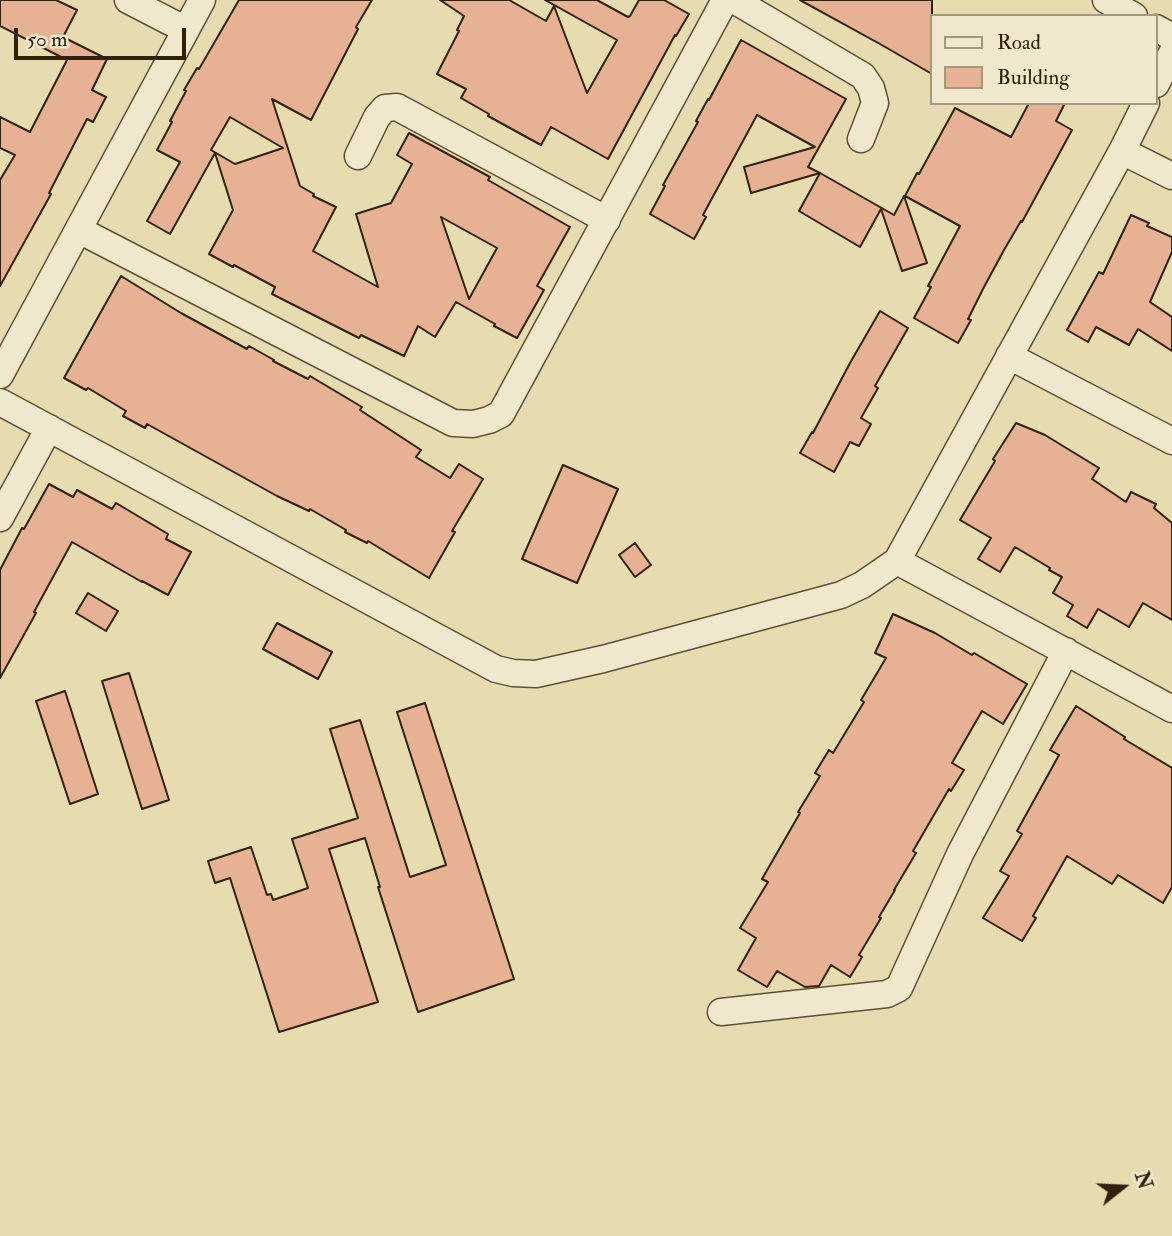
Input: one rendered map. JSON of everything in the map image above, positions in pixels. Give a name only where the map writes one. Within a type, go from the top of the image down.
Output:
[{"type":"street","points":[[128,0],[186,30]]},
{"type":"street","points":[[0,375],[202,0]]},
{"type":"street","points":[[79,230],[453,423],[472,425],[489,420],[501,414],[725,0]]},
{"type":"street","points":[[734,0],[863,76],[871,88],[875,103],[861,139]]},
{"type":"street","points":[[1106,0],[1130,14]]},
{"type":"street","points":[[1158,80],[1172,53]]},
{"type":"street","points":[[0,402],[496,669],[536,674],[603,659],[841,595],[862,585],[897,561],[1145,105]]},
{"type":"street","points":[[358,156],[377,117],[385,108],[397,107],[607,220]]},
{"type":"street","points":[[1122,151],[1172,176]]},
{"type":"street","points":[[1009,356],[1172,440]]},
{"type":"street","points":[[0,518],[49,428]]},
{"type":"street","points":[[897,561],[1172,709]]},
{"type":"street","points":[[721,1012],[887,994],[898,988],[960,854],[1066,651]]},
{"type":"building","points":[[0,0],[56,0],[77,10],[63,37],[107,59],[92,90],[106,97],[93,122],[87,119],[49,193],[51,194],[0,286],[0,180],[15,155],[0,148],[0,117],[30,132],[67,60],[0,26]]},
{"type":"building","points":[[239,0],[372,0],[311,120],[272,99],[300,186],[336,207],[313,251],[378,287],[356,214],[391,203],[412,164],[397,155],[409,133],[490,177],[488,180],[570,227],[537,286],[544,290],[517,338],[456,302],[435,337],[418,326],[404,356],[361,335],[359,338],[272,294],[275,287],[209,254],[233,210],[215,153],[170,234],[147,221],[180,162],[157,150],[186,91],[184,90],[197,68],[199,69]],"holes":[[[230,117],[283,148],[235,164],[211,150]],[[441,217],[497,248],[469,299]]]},
{"type":"building","points":[[440,0],[509,0],[546,21],[554,6],[587,93],[617,40],[545,0],[597,0],[628,17],[639,0],[664,0],[689,14],[608,159],[551,127],[541,145],[461,98],[466,89],[437,74],[464,16]]},
{"type":"building","points":[[800,0],[932,0],[930,73]]},
{"type":"building","points":[[741,40],[846,99],[808,167],[820,173],[751,193],[744,167],[815,147],[757,115],[703,215],[706,217],[694,239],[650,214],[698,122],[696,121]]},
{"type":"building","points":[[1028,105],[1064,105],[1056,121],[1072,130],[984,287],[968,319],[971,320],[958,343],[914,318],[960,226],[905,196],[955,108],[1011,137]]},
{"type":"building","points":[[820,173],[894,215],[904,196],[927,263],[902,271],[881,209],[860,247],[799,211]]},
{"type":"building","points":[[1131,215],[1149,223],[1147,226],[1172,237],[1172,252],[1150,302],[1172,317],[1172,351],[1138,329],[1129,345],[1096,327],[1088,342],[1067,330],[1099,272],[1103,274]]},
{"type":"building","points":[[121,276],[247,349],[249,346],[308,379],[310,376],[362,407],[360,410],[421,450],[416,457],[450,478],[459,464],[483,479],[452,531],[455,532],[429,578],[368,541],[367,543],[345,532],[346,530],[310,509],[309,511],[277,496],[147,424],[145,428],[123,416],[126,411],[88,388],[86,390],[64,378]]},
{"type":"building","points":[[880,311],[908,328],[875,386],[878,388],[861,418],[871,424],[859,446],[850,442],[834,472],[800,453]]},
{"type":"building","points":[[1016,423],[1045,435],[1099,468],[1092,479],[1126,502],[1131,492],[1156,504],[1154,508],[1172,523],[1172,620],[1143,603],[1129,627],[1098,609],[1087,628],[1067,616],[1073,605],[1053,593],[1062,577],[1049,570],[1050,568],[1015,547],[1000,572],[978,559],[991,538],[960,520]]},
{"type":"building","points":[[563,465],[618,489],[577,583],[522,559]]},
{"type":"building","points":[[49,484],[73,497],[77,490],[112,509],[116,503],[168,534],[166,539],[191,552],[168,595],[72,542],[0,678],[0,570]]},
{"type":"building","points":[[635,543],[651,565],[635,577],[619,555]]},
{"type":"building","points":[[88,593],[118,611],[106,631],[76,613]]},
{"type":"building","points":[[893,614],[935,633],[972,655],[974,653],[1027,684],[1003,724],[982,711],[952,763],[964,770],[951,791],[949,789],[913,851],[916,853],[879,917],[881,918],[859,955],[862,957],[850,977],[831,965],[819,986],[805,987],[777,971],[767,987],[738,970],[756,938],[740,928],[768,882],[762,879],[820,776],[815,773],[829,750],[833,753],[864,702],[861,700],[886,658],[875,653]]},
{"type":"building","points":[[277,623],[332,652],[318,679],[263,649]]},
{"type":"building","points":[[129,673],[169,800],[142,809],[102,681]]},
{"type":"building","points":[[65,691],[98,794],[70,804],[36,701]]},
{"type":"building","points":[[425,703],[514,979],[418,1012],[365,838],[329,849],[378,1002],[279,1032],[230,878],[215,883],[208,861],[251,847],[267,895],[271,894],[273,900],[308,888],[292,839],[358,818],[330,729],[360,720],[410,877],[446,865],[397,712]]},
{"type":"building","points":[[1076,706],[1172,768],[1172,887],[1163,903],[1118,875],[1112,884],[1067,856],[1022,941],[983,918],[1009,876],[1000,871],[1022,834],[1017,831],[1059,755],[1050,750]]}]
